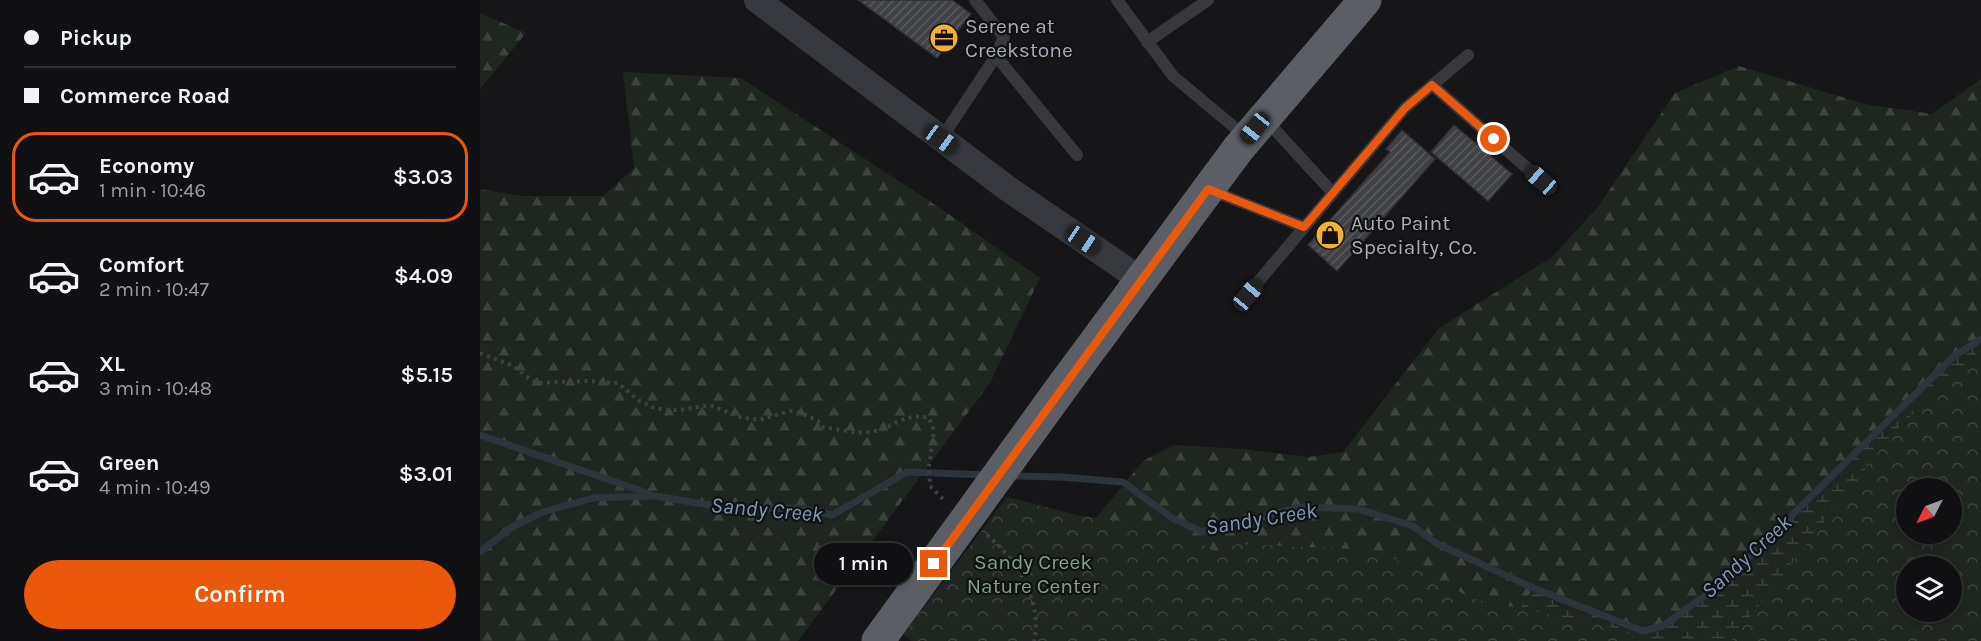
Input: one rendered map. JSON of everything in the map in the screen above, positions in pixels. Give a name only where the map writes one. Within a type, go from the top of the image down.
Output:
[{"type":"highway","points":[[878,641],[1140,279],[1208,189],[1255,128],[1365,0]]},
{"type":"street","points":[[757,0],[1007,188],[1140,279]]},
{"type":"lane","points":[[941,139],[996,56],[1004,37],[975,0]]},
{"type":"lane","points":[[1117,0],[1173,76],[1255,128],[1333,193]]},
{"type":"lane","points":[[1147,42],[1208,0]]},
{"type":"lane","points":[[1248,295],[1405,108],[1468,55]]},
{"type":"lane","points":[[996,56],[1077,155]]},
{"type":"lane","points":[[1432,85],[1541,180]]},
{"type":"lane","points":[[1208,189],[1304,227]]},
{"type":"path","points":[[480,353],[511,365],[537,383],[587,381],[618,383],[638,400],[665,410],[710,405],[740,417],[759,420],[790,411],[818,421],[822,427],[854,432],[873,432],[901,420],[919,416],[929,418],[934,431],[929,466],[930,486],[953,508]]},
{"type":"path","points":[[979,529],[996,542],[1020,573],[1030,592],[1036,615],[1037,629],[1034,641]]},
{"type":"green space","points":[[480,13],[526,33],[480,89]]},
{"type":"green space","points":[[1739,66],[1865,104],[1932,114],[1981,79],[1981,641],[1001,641],[1045,580],[1143,461],[1173,445],[1241,449],[1308,457],[1343,452],[1439,328],[1552,257],[1597,208],[1675,93]]},
{"type":"green space","points":[[623,72],[741,78],[934,204],[1040,278],[990,383],[798,641],[480,641],[480,189],[522,196],[603,196],[634,168]]},
{"type":"green space","points":[[1981,339],[1981,641],[1499,641],[1533,588],[1643,631],[1663,626],[1725,581],[1954,356]]},
{"type":"green space","points":[[1981,349],[1981,641],[1731,641],[1894,432]]},
{"type":"green space","name":"Sandy Creek Nature Center","points":[[1007,497],[1077,515],[1173,529],[1218,553],[1237,544],[1377,550],[1474,599],[1620,629],[1639,641],[912,641],[903,635]]},
{"type":"building","points":[[858,0],[952,0],[971,14],[937,58]]},
{"type":"building","points":[[1454,125],[1512,174],[1488,201],[1431,152]]},
{"type":"building","points":[[1402,130],[1435,159],[1337,271],[1308,245],[1390,152],[1386,149]]},
{"type":"waterway","name":"Sandy Creek","points":[[1010,476],[1123,482],[1172,518],[1202,532],[1301,507],[1358,509],[1413,526],[1436,543],[1533,588],[1643,631],[1663,626],[1725,581],[1954,356],[1981,339]]},
{"type":"waterway","points":[[480,435],[650,494]]},
{"type":"waterway","name":"Sandy Creek","points":[[480,552],[512,527],[543,512],[593,498],[655,496],[735,509],[800,508],[832,515],[907,472],[987,475]]},
{"type":"place","name":"Serene at Creekstone","points":[[944,38]]},
{"type":"place","name":"Auto Paint Specialty, Co.","points":[[1330,235]]},
{"type":"route","points":[[934,564],[1140,279],[1208,189],[1304,227],[1405,108],[1432,85],[1494,139]]}]
